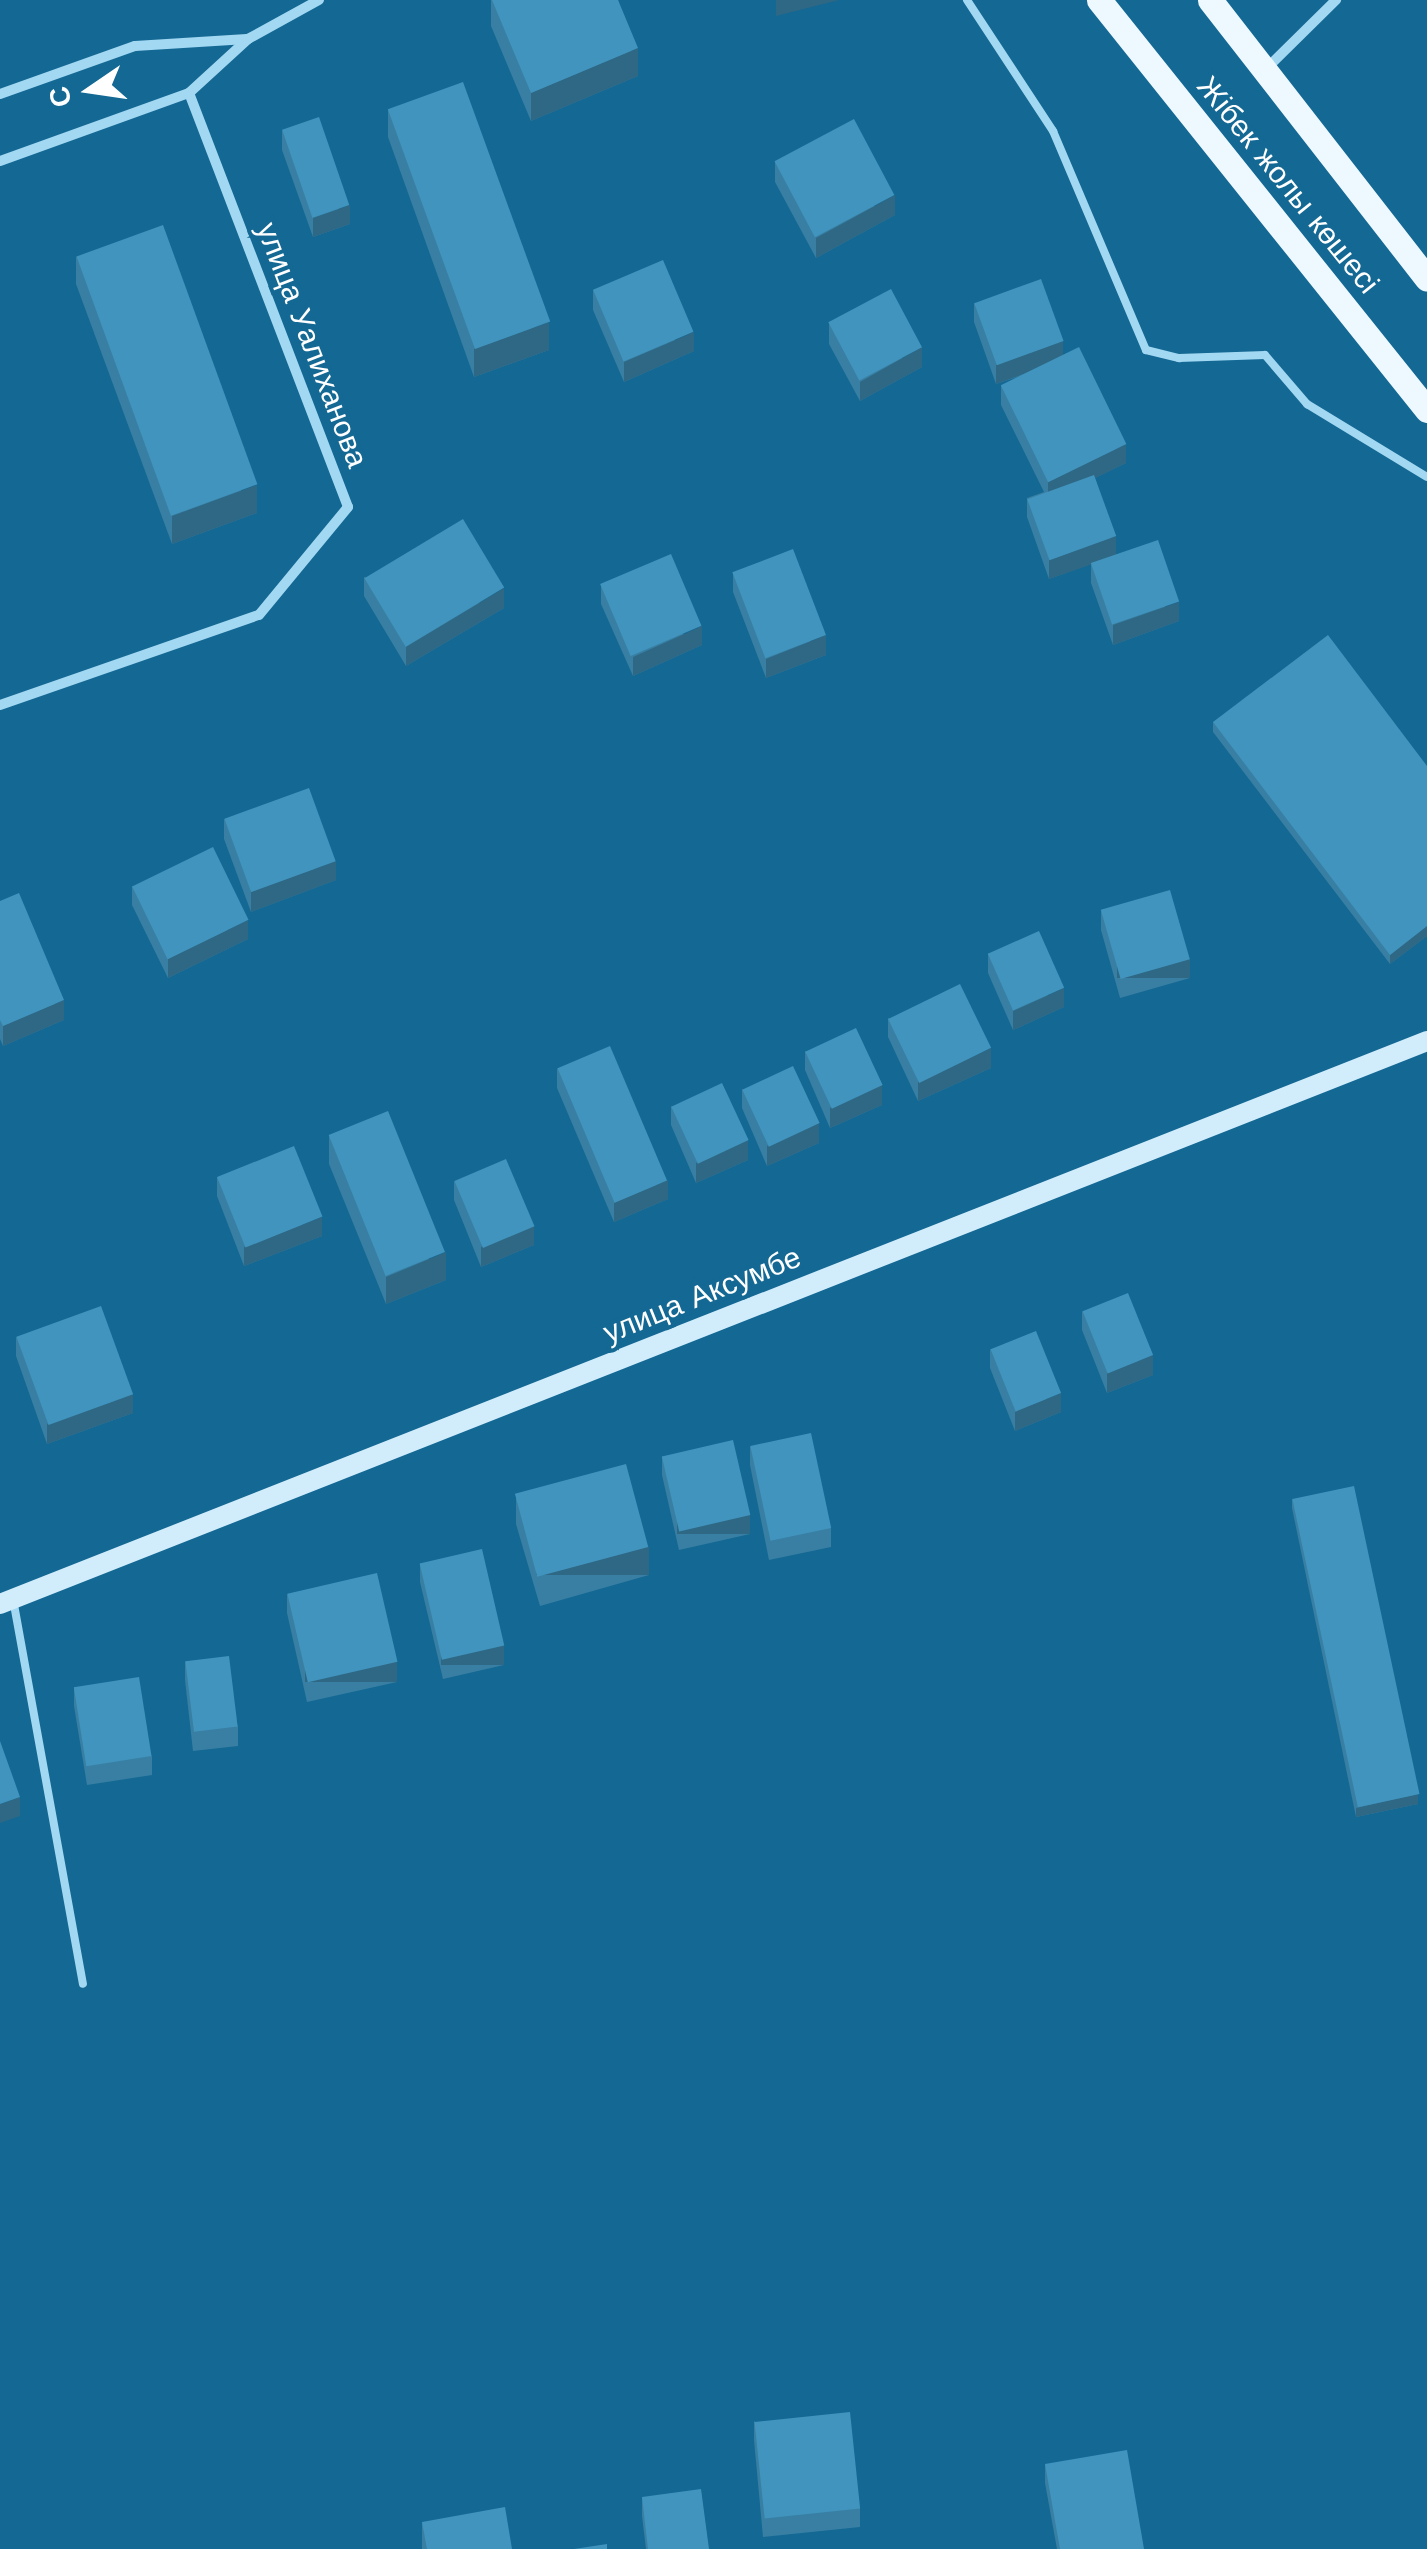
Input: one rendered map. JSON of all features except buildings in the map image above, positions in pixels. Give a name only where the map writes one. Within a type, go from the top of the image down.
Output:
[{"type":"main road","name":"Жібек жолы көшесі","points":[[1099,0],[1427,410]]},
{"type":"main road","name":"Жібек жолы көшесі","points":[[1210,0],[1427,279]]},
{"type":"main road","name":"улица Аксумбе","points":[[6,1602],[1427,1040]]},
{"type":"street","points":[[0,161],[189,93],[248,39],[319,0]]},
{"type":"street","points":[[1264,71],[1336,0]]},
{"type":"street","points":[[0,94],[134,46],[248,39]]},
{"type":"street","name":"улица Уалиханова","points":[[0,706],[260,615],[348,507],[189,93]]},
{"type":"lane","points":[[968,0],[1053,132],[1146,350],[1179,358],[1265,355],[1308,404],[1427,477]]},
{"type":"lane","points":[[6,1602],[83,1984]]}]
